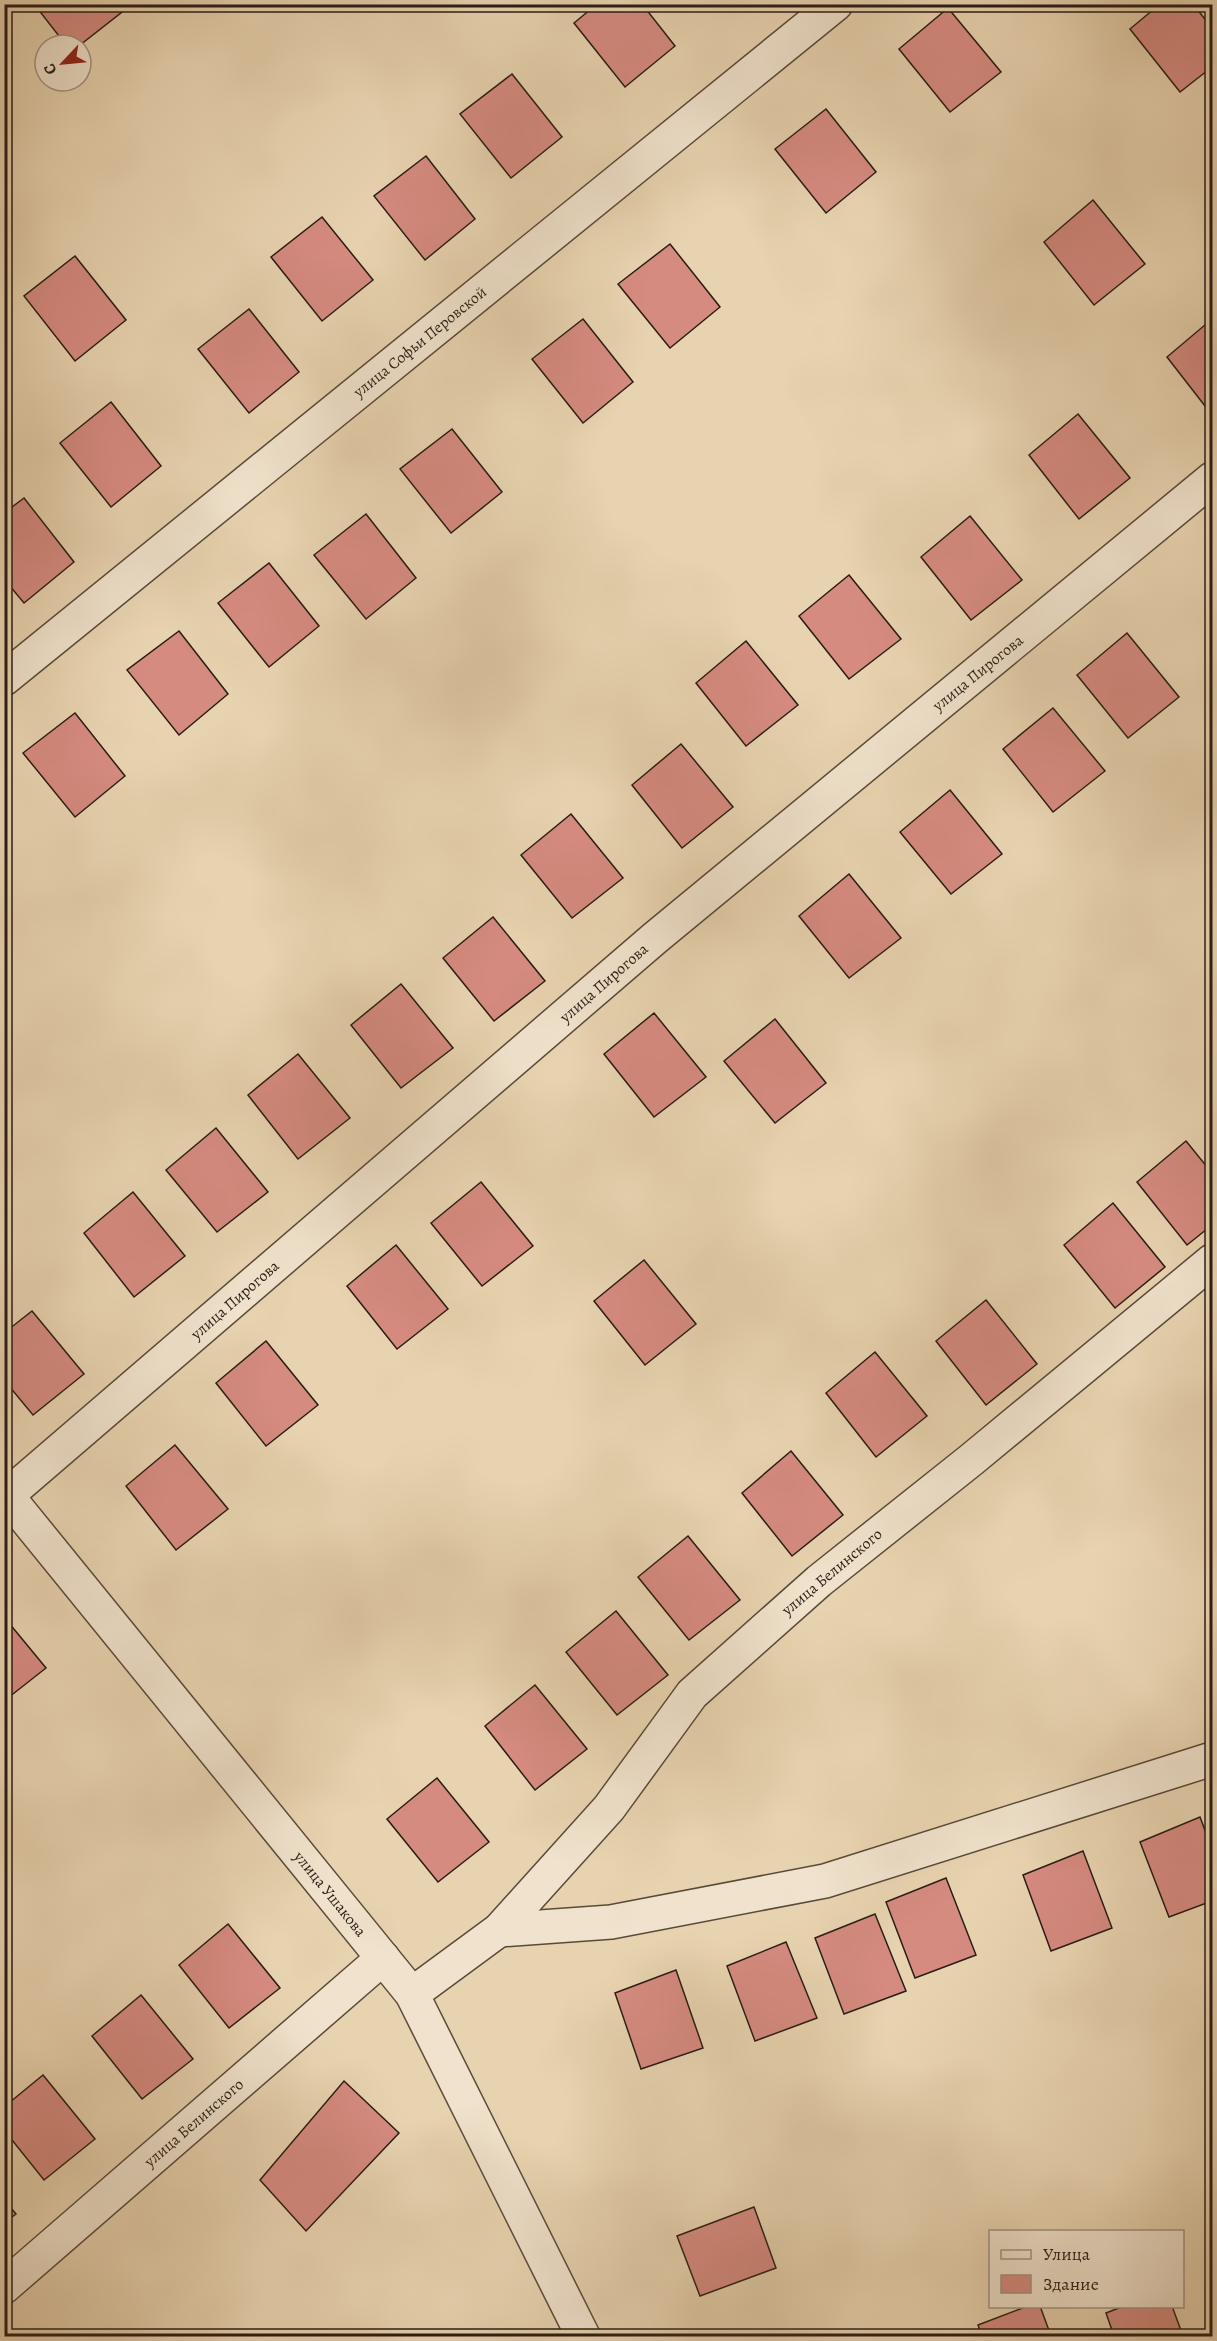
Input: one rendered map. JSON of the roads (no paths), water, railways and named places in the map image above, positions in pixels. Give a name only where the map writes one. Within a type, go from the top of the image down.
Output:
[{"type":"street","name":"улица Софьи Перовской","points":[[4,679],[836,4]]},
{"type":"street","name":"улица Пирогова","points":[[5,1496],[655,938],[1212,479]]},
{"type":"street","name":"улица Белинского","points":[[412,1994],[499,1930],[609,1808],[692,1694],[819,1581],[971,1460],[1212,1261]]},
{"type":"street","name":"улица Ушакова","points":[[5,1496],[412,1994],[583,2337]]},
{"type":"street","points":[[499,1930],[611,1922],[825,1881],[1212,1759]]},
{"type":"street","name":"улица Белинского","points":[[4,2287],[383,1959]]}]
